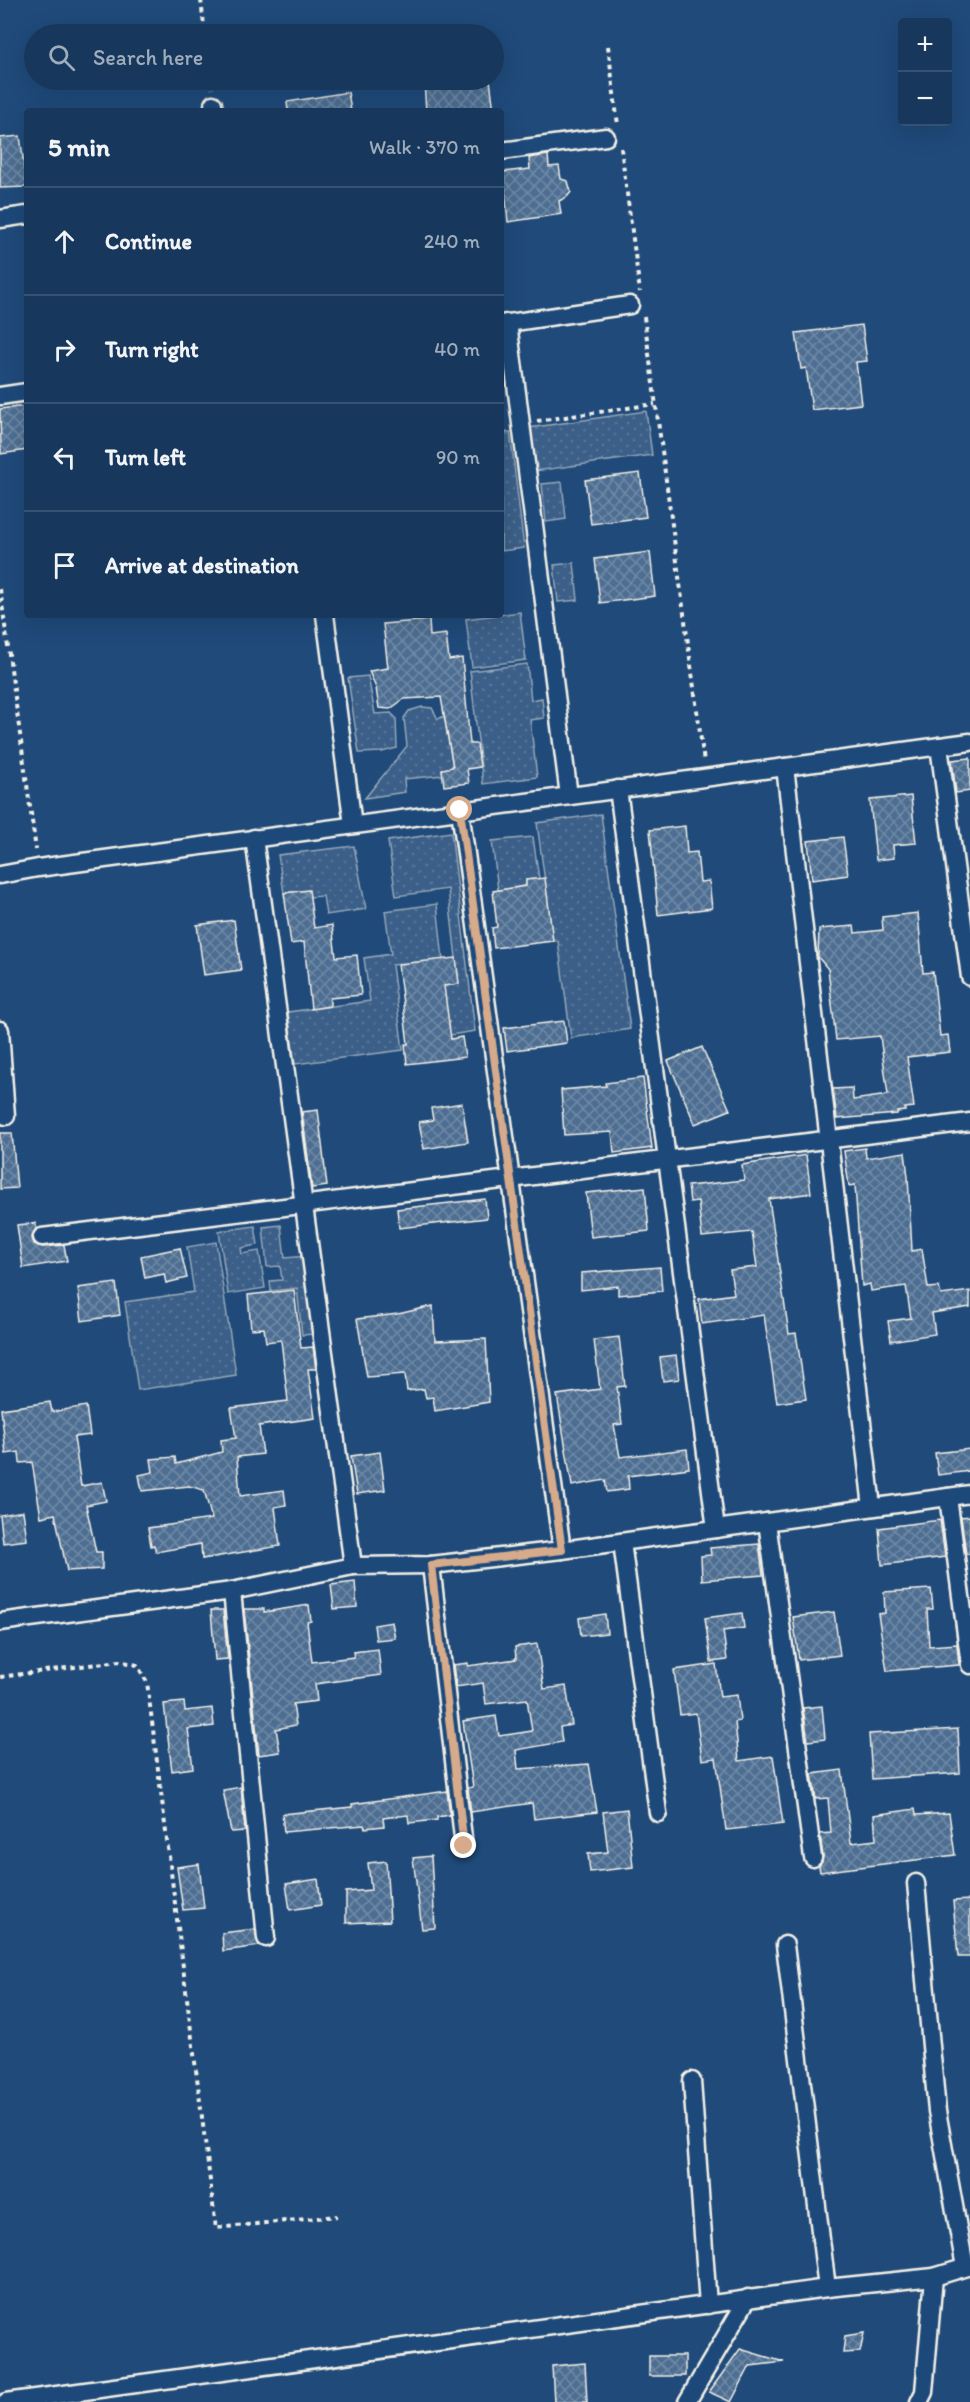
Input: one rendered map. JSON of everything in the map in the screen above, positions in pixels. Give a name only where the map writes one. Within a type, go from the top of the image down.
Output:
[{"type":"street","points":[[504,151],[613,136]]},
{"type":"street","points":[[0,219],[24,215]]},
{"type":"street","points":[[568,796],[521,423],[505,323],[638,307]]},
{"type":"street","points":[[0,396],[24,392]]},
{"type":"street","points":[[325,618],[353,825]]},
{"type":"street","points":[[0,875],[254,838],[970,741]]},
{"type":"street","points":[[939,746],[970,977]]},
{"type":"street","points":[[784,767],[872,1507]]},
{"type":"street","points":[[618,789],[716,1529]]},
{"type":"street","points":[[460,810],[562,1550]]},
{"type":"street","points":[[254,838],[353,1566]]},
{"type":"street","points":[[0,1030],[6,1116]]},
{"type":"street","points":[[42,1237],[970,1122]]},
{"type":"street","points":[[0,1622],[232,1591],[353,1566],[431,1565],[562,1550],[970,1494]]},
{"type":"street","points":[[948,1497],[970,1665]]},
{"type":"street","points":[[767,1522],[813,1858]]},
{"type":"street","points":[[622,1542],[658,1813]]},
{"type":"street","points":[[431,1565],[464,1846]]},
{"type":"street","points":[[232,1591],[266,1938]]},
{"type":"street","points":[[6,2402],[748,2298],[934,2277],[968,2266],[937,2111],[916,1883]]},
{"type":"street","points":[[784,1946],[827,2288]]},
{"type":"street","points":[[692,2081],[708,2305]]},
{"type":"street","points":[[919,2402],[924,2392],[934,2277]]},
{"type":"street","points":[[687,2402],[748,2298]]},
{"type":"path","points":[[201,0],[204,24]]},
{"type":"path","points":[[609,46],[613,136]]},
{"type":"path","points":[[621,147],[638,307],[655,405],[706,777]]},
{"type":"path","points":[[521,423],[655,405]]},
{"type":"path","points":[[0,589],[38,868]]},
{"type":"path","points":[[0,1677],[119,1661],[137,1665],[147,1682],[216,2228],[337,2216]]},
{"type":"shaded area","points":[[646,411],[652,455],[535,471],[529,428]]},
{"type":"shaded area","points":[[510,432],[524,548],[504,551],[504,433]]},
{"type":"shaded area","points":[[562,482],[566,519],[546,522],[542,484]]},
{"type":"shaded area","points":[[574,563],[578,600],[558,602],[554,565]]},
{"type":"shaded area","points":[[520,612],[526,660],[472,667],[466,619],[504,618],[504,614]]},
{"type":"shaded area","points":[[527,664],[531,700],[542,698],[544,718],[530,720],[537,777],[483,784],[470,671]]},
{"type":"shaded area","points":[[368,676],[375,714],[391,713],[396,718],[397,748],[382,752],[359,753],[348,678]]},
{"type":"shaded area","points":[[422,707],[432,708],[438,719],[444,716],[453,767],[442,769],[443,775],[404,779],[405,792],[365,798],[407,746],[404,718],[409,711]]},
{"type":"shaded area","points":[[601,814],[630,1029],[571,1038],[558,941],[553,941],[537,823]]},
{"type":"shaded area","points":[[451,832],[475,1031],[425,1039],[449,1025],[441,986],[459,984],[448,889],[396,896],[388,841]]},
{"type":"shaded area","points":[[533,837],[539,879],[526,880],[526,886],[498,890],[492,841]]},
{"type":"shaded area","points":[[354,846],[366,909],[326,915],[323,896],[310,897],[308,890],[284,893],[278,855]]},
{"type":"shaded area","points":[[437,904],[444,969],[415,963],[392,965],[403,1050],[295,1064],[288,1012],[370,1001],[364,958],[391,954],[385,911]]},
{"type":"shaded area","points":[[281,1225],[285,1258],[306,1256],[314,1334],[302,1335],[297,1288],[271,1291],[270,1281],[282,1280],[280,1266],[267,1267],[263,1227]]},
{"type":"shaded area","points":[[255,1226],[258,1245],[241,1248],[242,1254],[259,1251],[265,1288],[228,1294],[219,1231]]},
{"type":"shaded area","points":[[216,1242],[236,1375],[138,1390],[125,1302],[194,1292],[187,1247]]},
{"type":"building","points":[[425,90],[491,90],[494,108],[426,108]]},
{"type":"building","points":[[348,92],[351,108],[288,108],[287,102]]},
{"type":"building","points":[[20,136],[24,187],[0,188],[0,138]]},
{"type":"building","points":[[548,155],[549,167],[559,166],[561,179],[568,181],[571,192],[559,201],[561,214],[508,222],[504,172],[530,169],[529,158]]},
{"type":"building","points":[[862,325],[867,361],[856,362],[861,404],[812,410],[806,368],[801,369],[796,333]]},
{"type":"building","points":[[24,406],[24,450],[1,454],[0,409]]},
{"type":"building","points":[[640,473],[646,517],[591,524],[585,480]]},
{"type":"building","points":[[650,552],[655,596],[600,603],[595,559]]},
{"type":"building","points":[[429,620],[430,636],[446,634],[449,660],[462,658],[470,744],[477,744],[480,767],[467,769],[469,783],[444,786],[442,769],[453,767],[441,697],[404,699],[390,709],[379,708],[376,688],[369,671],[388,668],[383,624]]},
{"type":"building","points":[[970,758],[970,791],[956,793],[952,760]]},
{"type":"building","points":[[911,796],[916,843],[893,845],[894,858],[876,860],[870,800]]},
{"type":"building","points":[[685,826],[687,853],[697,852],[700,882],[709,881],[712,908],[658,915],[650,830]]},
{"type":"building","points":[[843,837],[848,875],[812,880],[808,841]]},
{"type":"building","points":[[545,878],[553,941],[494,948],[492,928],[497,927],[493,891],[526,886],[526,880]]},
{"type":"building","points":[[309,890],[314,928],[332,925],[336,957],[357,955],[361,995],[330,998],[330,1006],[311,1009],[304,942],[291,944],[284,893]]},
{"type":"building","points":[[918,913],[923,973],[933,972],[940,1036],[948,1035],[950,1052],[907,1057],[914,1107],[905,1108],[905,1111],[897,1112],[897,1114],[837,1119],[833,1089],[852,1088],[853,1100],[888,1095],[880,1036],[836,1040],[828,969],[818,957],[819,929],[854,926],[855,933],[883,930],[882,917]]},
{"type":"building","points":[[234,920],[241,970],[204,975],[197,925]]},
{"type":"building","points":[[456,958],[459,984],[444,986],[451,1039],[462,1037],[465,1057],[407,1064],[405,1044],[408,1044],[398,964]]},
{"type":"building","points":[[564,1021],[567,1043],[507,1051],[504,1028]]},
{"type":"building","points":[[702,1047],[730,1110],[695,1124],[668,1061]]},
{"type":"building","points":[[643,1078],[652,1148],[614,1153],[612,1132],[564,1135],[561,1090],[606,1086],[605,1083]]},
{"type":"building","points":[[462,1103],[468,1142],[424,1149],[419,1122],[433,1120],[431,1108]]},
{"type":"building","points":[[318,1110],[327,1186],[312,1188],[302,1112]]},
{"type":"building","points":[[0,1133],[12,1133],[17,1188],[0,1189]]},
{"type":"building","points":[[865,1148],[866,1158],[905,1152],[912,1251],[922,1249],[928,1288],[939,1287],[941,1295],[970,1291],[970,1307],[932,1313],[935,1334],[891,1341],[888,1321],[911,1318],[906,1286],[871,1291],[870,1284],[862,1286],[855,1185],[849,1186],[844,1151]]},
{"type":"building","points":[[806,1155],[811,1193],[769,1199],[789,1334],[796,1333],[806,1399],[777,1403],[764,1315],[702,1324],[699,1299],[734,1294],[730,1270],[757,1267],[752,1232],[702,1237],[698,1201],[690,1202],[688,1186],[744,1180],[742,1165]]},
{"type":"building","points":[[645,1187],[649,1231],[591,1237],[586,1193]]},
{"type":"building","points":[[485,1199],[487,1218],[399,1228],[397,1209]]},
{"type":"building","points":[[36,1223],[32,1238],[34,1244],[43,1247],[64,1245],[67,1261],[23,1268],[17,1225]]},
{"type":"building","points":[[180,1248],[187,1278],[166,1283],[164,1274],[145,1278],[141,1256]]},
{"type":"building","points":[[660,1267],[662,1291],[618,1295],[618,1286],[581,1290],[581,1273]]},
{"type":"building","points":[[116,1283],[120,1315],[82,1321],[78,1288]]},
{"type":"building","points":[[294,1290],[301,1348],[313,1347],[316,1369],[308,1369],[315,1418],[259,1426],[263,1454],[237,1457],[240,1496],[284,1490],[286,1505],[275,1507],[280,1546],[202,1559],[201,1544],[156,1552],[154,1545],[151,1546],[148,1528],[212,1519],[204,1490],[189,1486],[142,1491],[139,1475],[153,1472],[151,1459],[175,1457],[176,1464],[222,1452],[221,1440],[236,1438],[231,1408],[288,1401],[281,1340],[266,1342],[264,1328],[251,1329],[248,1295]]},
{"type":"building","points":[[433,1306],[435,1341],[486,1339],[489,1402],[435,1411],[433,1397],[426,1398],[424,1389],[407,1391],[405,1374],[367,1377],[357,1319],[398,1314]]},
{"type":"building","points":[[619,1337],[625,1386],[617,1387],[622,1424],[614,1425],[620,1457],[687,1449],[689,1468],[628,1476],[629,1489],[607,1492],[605,1480],[572,1486],[557,1395],[600,1389],[594,1340]]},
{"type":"building","points":[[676,1355],[679,1379],[663,1381],[660,1357]]},
{"type":"building","points":[[50,1402],[52,1412],[86,1406],[90,1435],[74,1437],[81,1486],[102,1482],[106,1501],[86,1505],[96,1552],[102,1552],[102,1569],[67,1571],[55,1514],[41,1517],[32,1462],[20,1463],[19,1452],[6,1454],[1,1409]]},
{"type":"building","points":[[970,1449],[970,1471],[938,1475],[935,1453]]},
{"type":"building","points":[[380,1452],[385,1490],[357,1494],[351,1456]]},
{"type":"building","points":[[23,1511],[27,1540],[3,1543],[0,1515]]},
{"type":"building","points":[[970,1516],[970,1554],[966,1554],[961,1517]]},
{"type":"building","points":[[940,1520],[945,1557],[882,1565],[879,1528]]},
{"type":"building","points":[[759,1544],[763,1575],[702,1580],[701,1556],[711,1555],[710,1548]]},
{"type":"building","points":[[355,1582],[357,1607],[334,1609],[331,1585]]},
{"type":"building","points":[[931,1589],[933,1609],[927,1609],[929,1646],[957,1644],[959,1665],[887,1671],[878,1614],[885,1613],[884,1592]]},
{"type":"building","points":[[309,1605],[311,1621],[307,1622],[312,1662],[354,1657],[353,1652],[378,1649],[381,1675],[315,1684],[317,1701],[293,1704],[296,1725],[276,1729],[280,1752],[259,1755],[244,1609],[264,1609],[264,1612]]},
{"type":"building","points":[[211,1610],[223,1610],[228,1659],[215,1660]]},
{"type":"building","points":[[834,1612],[840,1655],[799,1660],[793,1617]]},
{"type":"building","points":[[742,1613],[744,1628],[723,1631],[727,1660],[711,1662],[705,1618]]},
{"type":"building","points":[[605,1614],[607,1633],[581,1636],[579,1618]]},
{"type":"building","points":[[392,1622],[395,1638],[376,1640],[374,1625]]},
{"type":"building","points":[[537,1644],[544,1689],[566,1686],[572,1725],[560,1727],[562,1742],[516,1750],[518,1769],[589,1764],[597,1812],[534,1819],[532,1803],[471,1812],[468,1788],[473,1787],[463,1721],[496,1716],[499,1736],[532,1731],[527,1699],[486,1704],[483,1683],[456,1687],[453,1665],[468,1663],[468,1666],[516,1659],[515,1647]]},
{"type":"building","points":[[716,1664],[720,1697],[737,1695],[740,1721],[735,1722],[739,1761],[773,1756],[783,1824],[726,1830],[716,1758],[702,1760],[696,1713],[680,1715],[674,1670]]},
{"type":"building","points":[[184,1702],[185,1711],[212,1708],[214,1726],[188,1729],[193,1768],[172,1771],[164,1704]]},
{"type":"building","points":[[822,1706],[825,1739],[808,1741],[803,1708]]},
{"type":"building","points":[[958,1729],[960,1773],[872,1779],[869,1734]]},
{"type":"building","points":[[842,1770],[851,1843],[876,1840],[874,1815],[915,1809],[916,1815],[949,1813],[955,1855],[820,1872],[819,1866],[823,1857],[820,1834],[831,1833],[828,1798],[816,1799],[812,1774]]},
{"type":"building","points":[[241,1787],[245,1831],[231,1832],[223,1790]]},
{"type":"building","points":[[447,1791],[450,1815],[437,1817],[437,1820],[409,1823],[408,1815],[383,1818],[384,1826],[365,1828],[364,1825],[284,1832],[282,1814],[352,1807],[352,1804]]},
{"type":"building","points":[[627,1809],[633,1867],[590,1872],[588,1854],[608,1852],[603,1812]]},
{"type":"building","points":[[431,1856],[435,1928],[422,1929],[413,1858]]},
{"type":"building","points":[[386,1861],[390,1921],[346,1923],[346,1892],[371,1890],[368,1863]]},
{"type":"building","points":[[199,1864],[204,1908],[183,1910],[177,1867]]},
{"type":"building","points":[[318,1879],[321,1905],[290,1910],[286,1884]]},
{"type":"building","points":[[970,1900],[970,1957],[958,1957],[953,1901]]},
{"type":"building","points":[[255,1929],[259,1946],[223,1951],[222,1933]]},
{"type":"building","points":[[864,2333],[860,2352],[843,2353],[845,2336]]},
{"type":"building","points":[[740,2349],[784,2362],[750,2366],[731,2402],[709,2392]]},
{"type":"building","points":[[649,2356],[685,2356],[685,2376],[649,2376]]},
{"type":"building","points":[[585,2363],[587,2402],[554,2402],[552,2366]]},
{"type":"route","points":[[460,810],[562,1550],[431,1565],[464,1846]]}]
